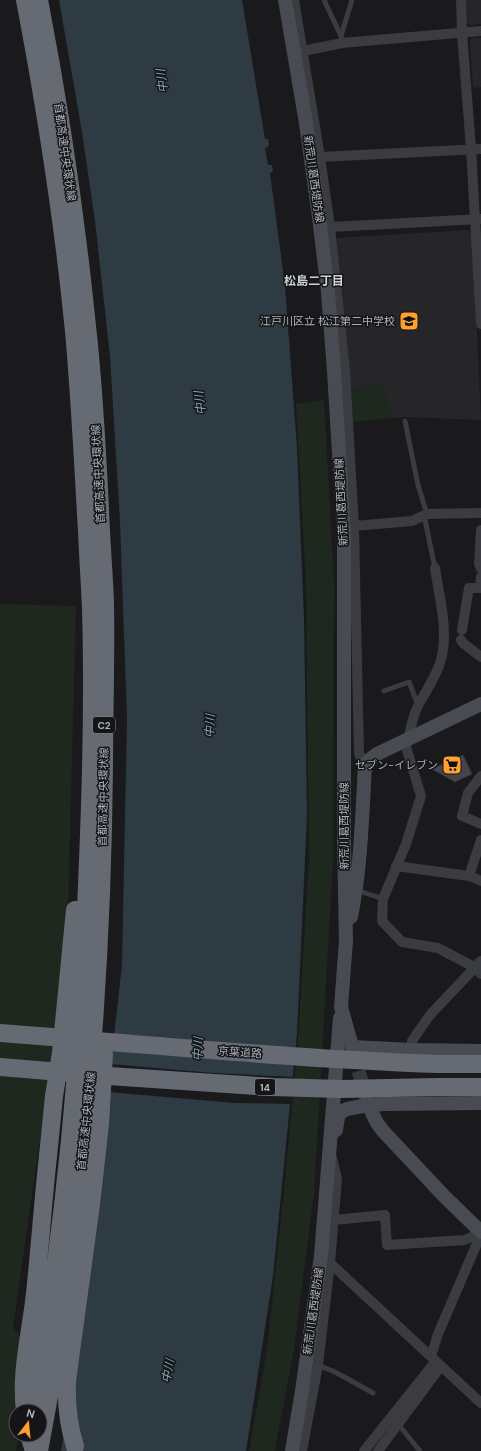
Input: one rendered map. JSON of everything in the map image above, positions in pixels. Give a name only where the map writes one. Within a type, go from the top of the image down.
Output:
[{"type":"highway","name":"首都高速中央環状線","points":[[25,0],[41,86],[58,199],[72,317],[79,401],[91,606],[92,677],[90,810],[84,963],[74,1109],[49,1315],[34,1403]]},
{"type":"highway","name":"首都高速中央環状線","points":[[39,0],[62,127],[88,328],[105,603],[103,821],[99,964],[88,1108],[63,1316],[39,1451]]},
{"type":"highway","points":[[24,1403],[24,1373],[35,1293],[54,1096],[61,1053],[78,864],[90,810]]},
{"type":"highway","points":[[77,1451],[70,1430],[66,1399],[67,1381],[90,1219],[100,1124],[104,1051],[104,1001],[99,964]]},
{"type":"highway","name":"京葉道路","points":[[0,1033],[296,1057],[380,1062],[481,1064]]},
{"type":"highway","name":"14","points":[[0,1067],[273,1087],[340,1089],[481,1087]]},
{"type":"main road","name":"新荒川葛西堤防線","points":[[286,0],[332,292],[344,535],[344,843],[346,941],[330,1164],[321,1256],[292,1451]]},
{"type":"main road","points":[[346,941],[356,889],[361,845],[364,765],[377,754],[481,704]]},
{"type":"main road","name":"新荒川葛西堤防線","points":[[341,1007],[352,1049],[412,1050]]},
{"type":"main road","points":[[412,1050],[481,1051]]},
{"type":"main road","points":[[481,1103],[368,1104],[383,1132],[481,1233]]},
{"type":"main road","name":"新荒川葛西堤防線","points":[[330,1164],[336,1123],[341,1112],[368,1104]]},
{"type":"street","points":[[294,0],[330,228],[332,292],[345,371],[354,526],[359,754],[364,765]]},
{"type":"street","points":[[461,0],[462,33],[476,149],[481,324]]},
{"type":"street","points":[[303,51],[342,40],[481,31]]},
{"type":"street","points":[[320,157],[476,149]]},
{"type":"street","points":[[330,228],[478,219]]},
{"type":"street","points":[[354,526],[412,521],[425,514],[481,513]]},
{"type":"street","points":[[481,530],[479,564],[481,569]]},
{"type":"street","points":[[412,1050],[412,1041],[430,1015],[479,968],[438,948],[402,942],[382,922],[383,899],[406,844],[421,796],[406,740],[418,704],[438,666],[444,646],[444,630],[435,568]]},
{"type":"street","points":[[481,577],[480,588],[469,588],[462,635],[463,643],[481,657]]},
{"type":"street","points":[[481,776],[468,793],[462,816],[481,824]]},
{"type":"street","points":[[469,876],[481,840]]},
{"type":"street","points":[[396,866],[469,876],[481,881]]},
{"type":"street","points":[[302,1451],[318,1365],[330,1263],[337,1179],[330,1164]]},
{"type":"street","points":[[334,1220],[385,1215],[387,1245],[464,1240],[481,1233]]},
{"type":"street","points":[[378,1451],[397,1424],[435,1361],[438,1334],[481,1233]]},
{"type":"street","points":[[330,1263],[481,1403]]},
{"type":"street","points":[[364,1451],[435,1361]]},
{"type":"lane","points":[[324,0],[342,40]]},
{"type":"lane","points":[[342,40],[352,0]]},
{"type":"lane","points":[[405,421],[435,568]]},
{"type":"lane","points":[[384,691],[409,682],[418,704]]},
{"type":"lane","points":[[356,889],[383,899]]},
{"type":"lane","points":[[318,1365],[335,1372],[373,1393]]},
{"type":"lane","points":[[397,1424],[420,1451]]},
{"type":"shaded area","points":[[465,0],[481,0],[481,24],[470,25],[465,22]]},
{"type":"shaded area","points":[[473,38],[481,38],[481,87],[473,88],[470,41]]},
{"type":"shaded area","name":"江戸川区立 松江第二中学校","points":[[468,230],[471,233],[481,232],[481,256],[473,248],[481,420],[405,417],[392,418],[382,386],[348,388],[335,238]]},
{"type":"shaded area","points":[[382,386],[392,418],[351,422],[348,388]]},
{"type":"shaded area","points":[[324,400],[334,583],[333,862],[314,1193],[294,1349],[275,1451],[249,1451],[267,1350],[284,1191],[298,1042],[309,858],[306,582],[296,404]]},
{"type":"shaded area","points":[[0,604],[76,606],[67,949],[13,1328],[33,1350],[18,1403],[8,1403],[8,1443],[18,1443],[16,1451],[0,1451]]},
{"type":"water","name":"中川","points":[[59,0],[242,0],[265,139],[268,139],[269,145],[265,148],[268,165],[272,165],[273,172],[270,173],[285,286],[297,448],[304,619],[307,815],[297,1033],[273,1276],[246,1451],[61,1451],[80,1352],[107,1119],[122,965],[127,718],[120,522],[110,356],[95,221],[82,132]]},
{"type":"pier","points":[[110,1064],[214,1073],[295,1077],[292,1104],[235,1103],[108,1092]]},
{"type":"building","points":[[463,755],[472,774],[455,782],[432,769]]},
{"type":"tunnel","points":[[353,1051],[366,1098]]},
{"type":"place","name":"江戸川区立 松江第二中学校","points":[[409,321]]},
{"type":"place","name":"セブン-イレブン","points":[[452,765]]},
{"type":"district","name":"松島二丁目","points":[[314,281]]}]
